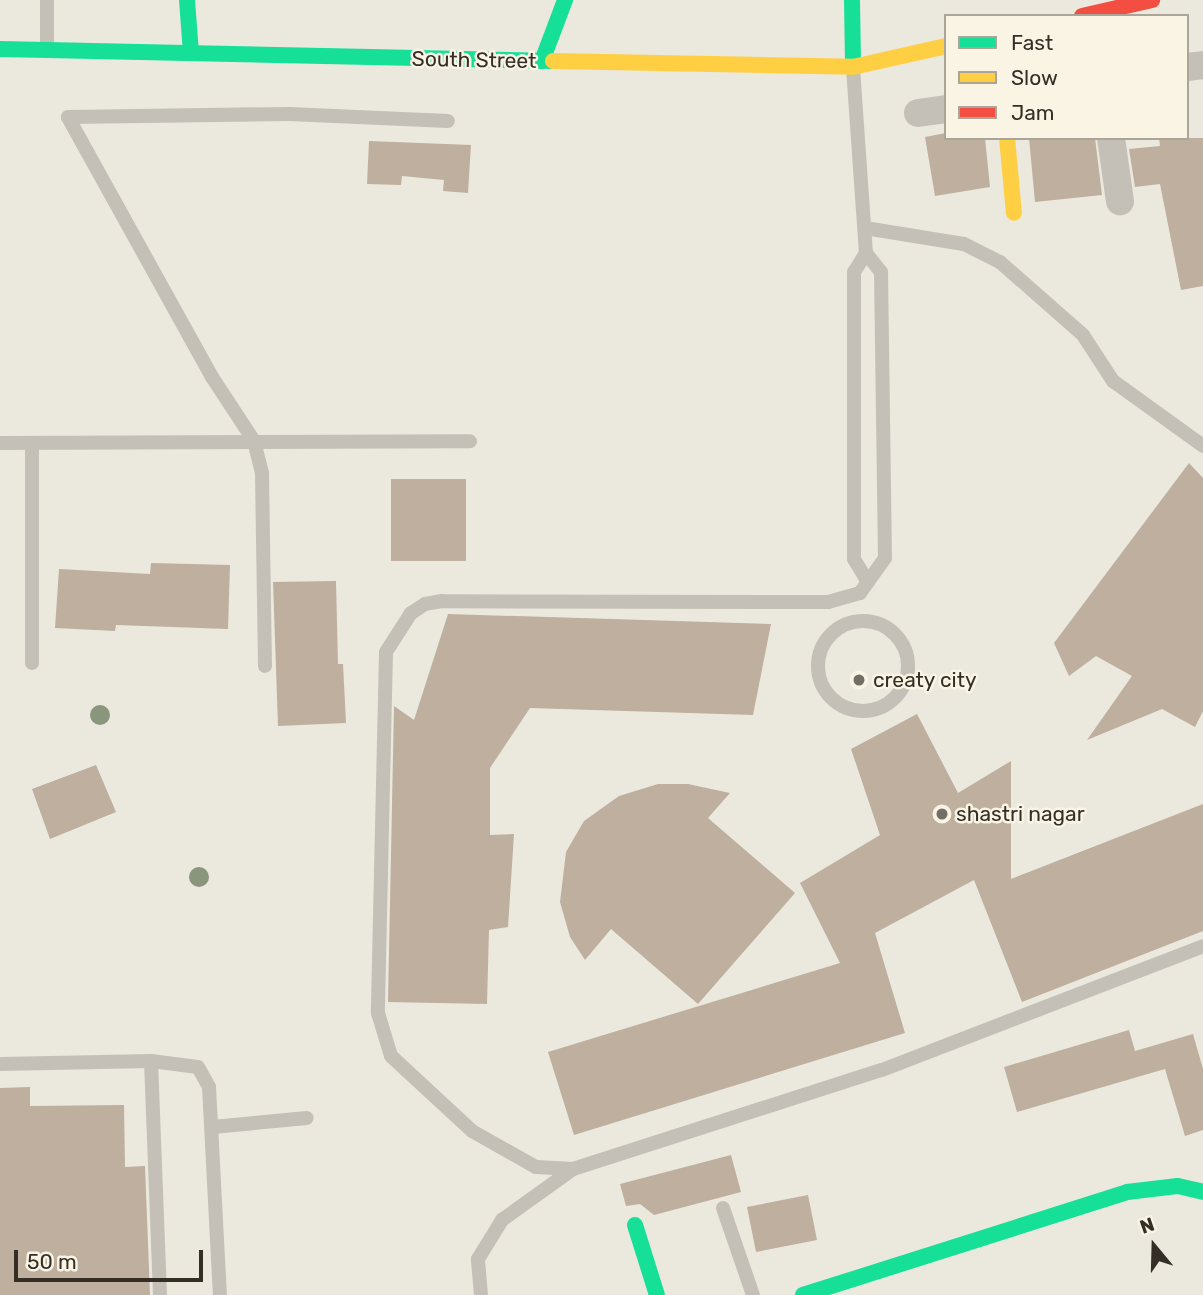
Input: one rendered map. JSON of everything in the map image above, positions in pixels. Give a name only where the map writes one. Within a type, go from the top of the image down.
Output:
[{"type":"street","points":[[187,0],[191,53]]},
{"type":"street","points":[[541,61],[565,0]]},
{"type":"street","points":[[852,0],[853,67]]},
{"type":"street","points":[[1091,14],[1152,0]]},
{"type":"street","name":"South Street","points":[[0,49],[853,67],[944,46]]},
{"type":"street","points":[[918,113],[944,109]]},
{"type":"street","points":[[1007,140],[1014,213]]},
{"type":"street","points":[[1111,140],[1120,201]]},
{"type":"street","points":[[803,1295],[1127,1192],[1178,1186],[1203,1192]]},
{"type":"street","points":[[635,1225],[657,1295]]},
{"type":"lane","points":[[47,0],[47,50]]},
{"type":"lane","points":[[853,67],[866,253],[854,272],[855,559],[868,582]]},
{"type":"lane","points":[[265,666],[262,474],[254,441],[212,377],[68,117],[289,114],[448,121]]},
{"type":"lane","points":[[865,228],[964,244],[1000,262],[1083,335],[1112,381],[1203,446]]},
{"type":"lane","points":[[573,1169],[537,1167],[472,1131],[402,1068],[382,1033],[378,1013],[386,652],[411,613],[425,604],[442,601],[838,601],[860,593],[885,558],[881,272],[866,253]]},
{"type":"lane","points":[[0,443],[470,441]]},
{"type":"lane","points":[[32,443],[32,663]]},
{"type":"lane","points":[[838,601],[844,624]]},
{"type":"lane","points":[[858,620],[880,624],[898,636],[905,649],[906,678],[889,702],[861,711],[833,700],[823,688],[818,674],[820,652],[832,633],[844,624],[858,620]]},
{"type":"lane","points":[[481,1295],[478,1259],[502,1220],[573,1169],[882,1070],[1203,946]]},
{"type":"lane","points":[[0,1064],[151,1061],[198,1067],[209,1087],[213,1127],[220,1295]]},
{"type":"lane","points":[[151,1061],[160,1295]]},
{"type":"lane","points":[[213,1127],[307,1118]]},
{"type":"lane","points":[[723,1208],[753,1295]]},
{"type":"building","points":[[944,133],[944,140],[985,140],[990,187],[935,196],[925,137]]},
{"type":"building","points":[[1203,138],[1203,286],[1181,290],[1160,184],[1135,187],[1129,149],[1160,146],[1159,140]]},
{"type":"building","points":[[1029,140],[1095,140],[1102,195],[1035,202]]},
{"type":"building","points":[[369,141],[471,145],[468,193],[443,191],[444,180],[402,176],[401,185],[367,184]]},
{"type":"building","points":[[1189,463],[1203,478],[1203,711],[1195,727],[1162,709],[1087,740],[1132,676],[1096,656],[1069,676],[1054,643]]},
{"type":"building","points":[[391,479],[466,479],[466,561],[391,561]]},
{"type":"building","points":[[151,563],[230,565],[228,629],[116,625],[115,631],[55,628],[59,569],[150,574]]},
{"type":"building","points":[[336,581],[338,664],[343,664],[346,723],[278,726],[273,582]]},
{"type":"building","points":[[448,614],[771,624],[753,715],[530,708],[490,768],[490,835],[514,834],[508,927],[489,930],[487,1004],[388,1002],[394,706],[414,720]]},
{"type":"building","points":[[917,714],[958,793],[1011,761],[1011,879],[1203,804],[1203,931],[1022,1002],[974,880],[875,933],[905,1033],[574,1135],[548,1052],[840,963],[800,883],[880,835],[851,749]]},
{"type":"building","points":[[96,765],[116,812],[50,839],[32,789]]},
{"type":"building","points":[[658,784],[688,784],[730,793],[708,818],[795,893],[698,1004],[611,929],[585,960],[570,937],[560,902],[566,852],[584,821],[619,796]]},
{"type":"building","points":[[1129,1030],[1135,1051],[1193,1034],[1203,1069],[1203,1130],[1185,1136],[1165,1069],[1017,1112],[1004,1067]]},
{"type":"building","points":[[30,1087],[30,1106],[124,1105],[125,1167],[145,1166],[150,1295],[0,1295],[0,1088]]},
{"type":"building","points":[[731,1155],[741,1192],[654,1215],[640,1204],[626,1206],[620,1184]]},
{"type":"building","points":[[808,1195],[817,1240],[756,1252],[747,1207]]},
{"type":"traffic: fast","points":[[187,0],[191,53]]},
{"type":"traffic: fast","points":[[542,61],[565,0]]},
{"type":"traffic: fast","points":[[852,0],[853,67]]},
{"type":"traffic: fast","points":[[0,49],[553,61]]},
{"type":"traffic: fast","points":[[803,1295],[1127,1192],[1178,1186],[1203,1192]]},
{"type":"traffic: fast","points":[[635,1225],[657,1295]]},
{"type":"traffic: slow","points":[[553,61],[853,67],[944,46]]},
{"type":"traffic: slow","points":[[1007,140],[1014,213]]},
{"type":"traffic: jam","points":[[1091,14],[1152,0]]},
{"type":"place","name":"creaty city","points":[[859,680]]},
{"type":"place","name":"shastri nagar","points":[[942,814]]}]
